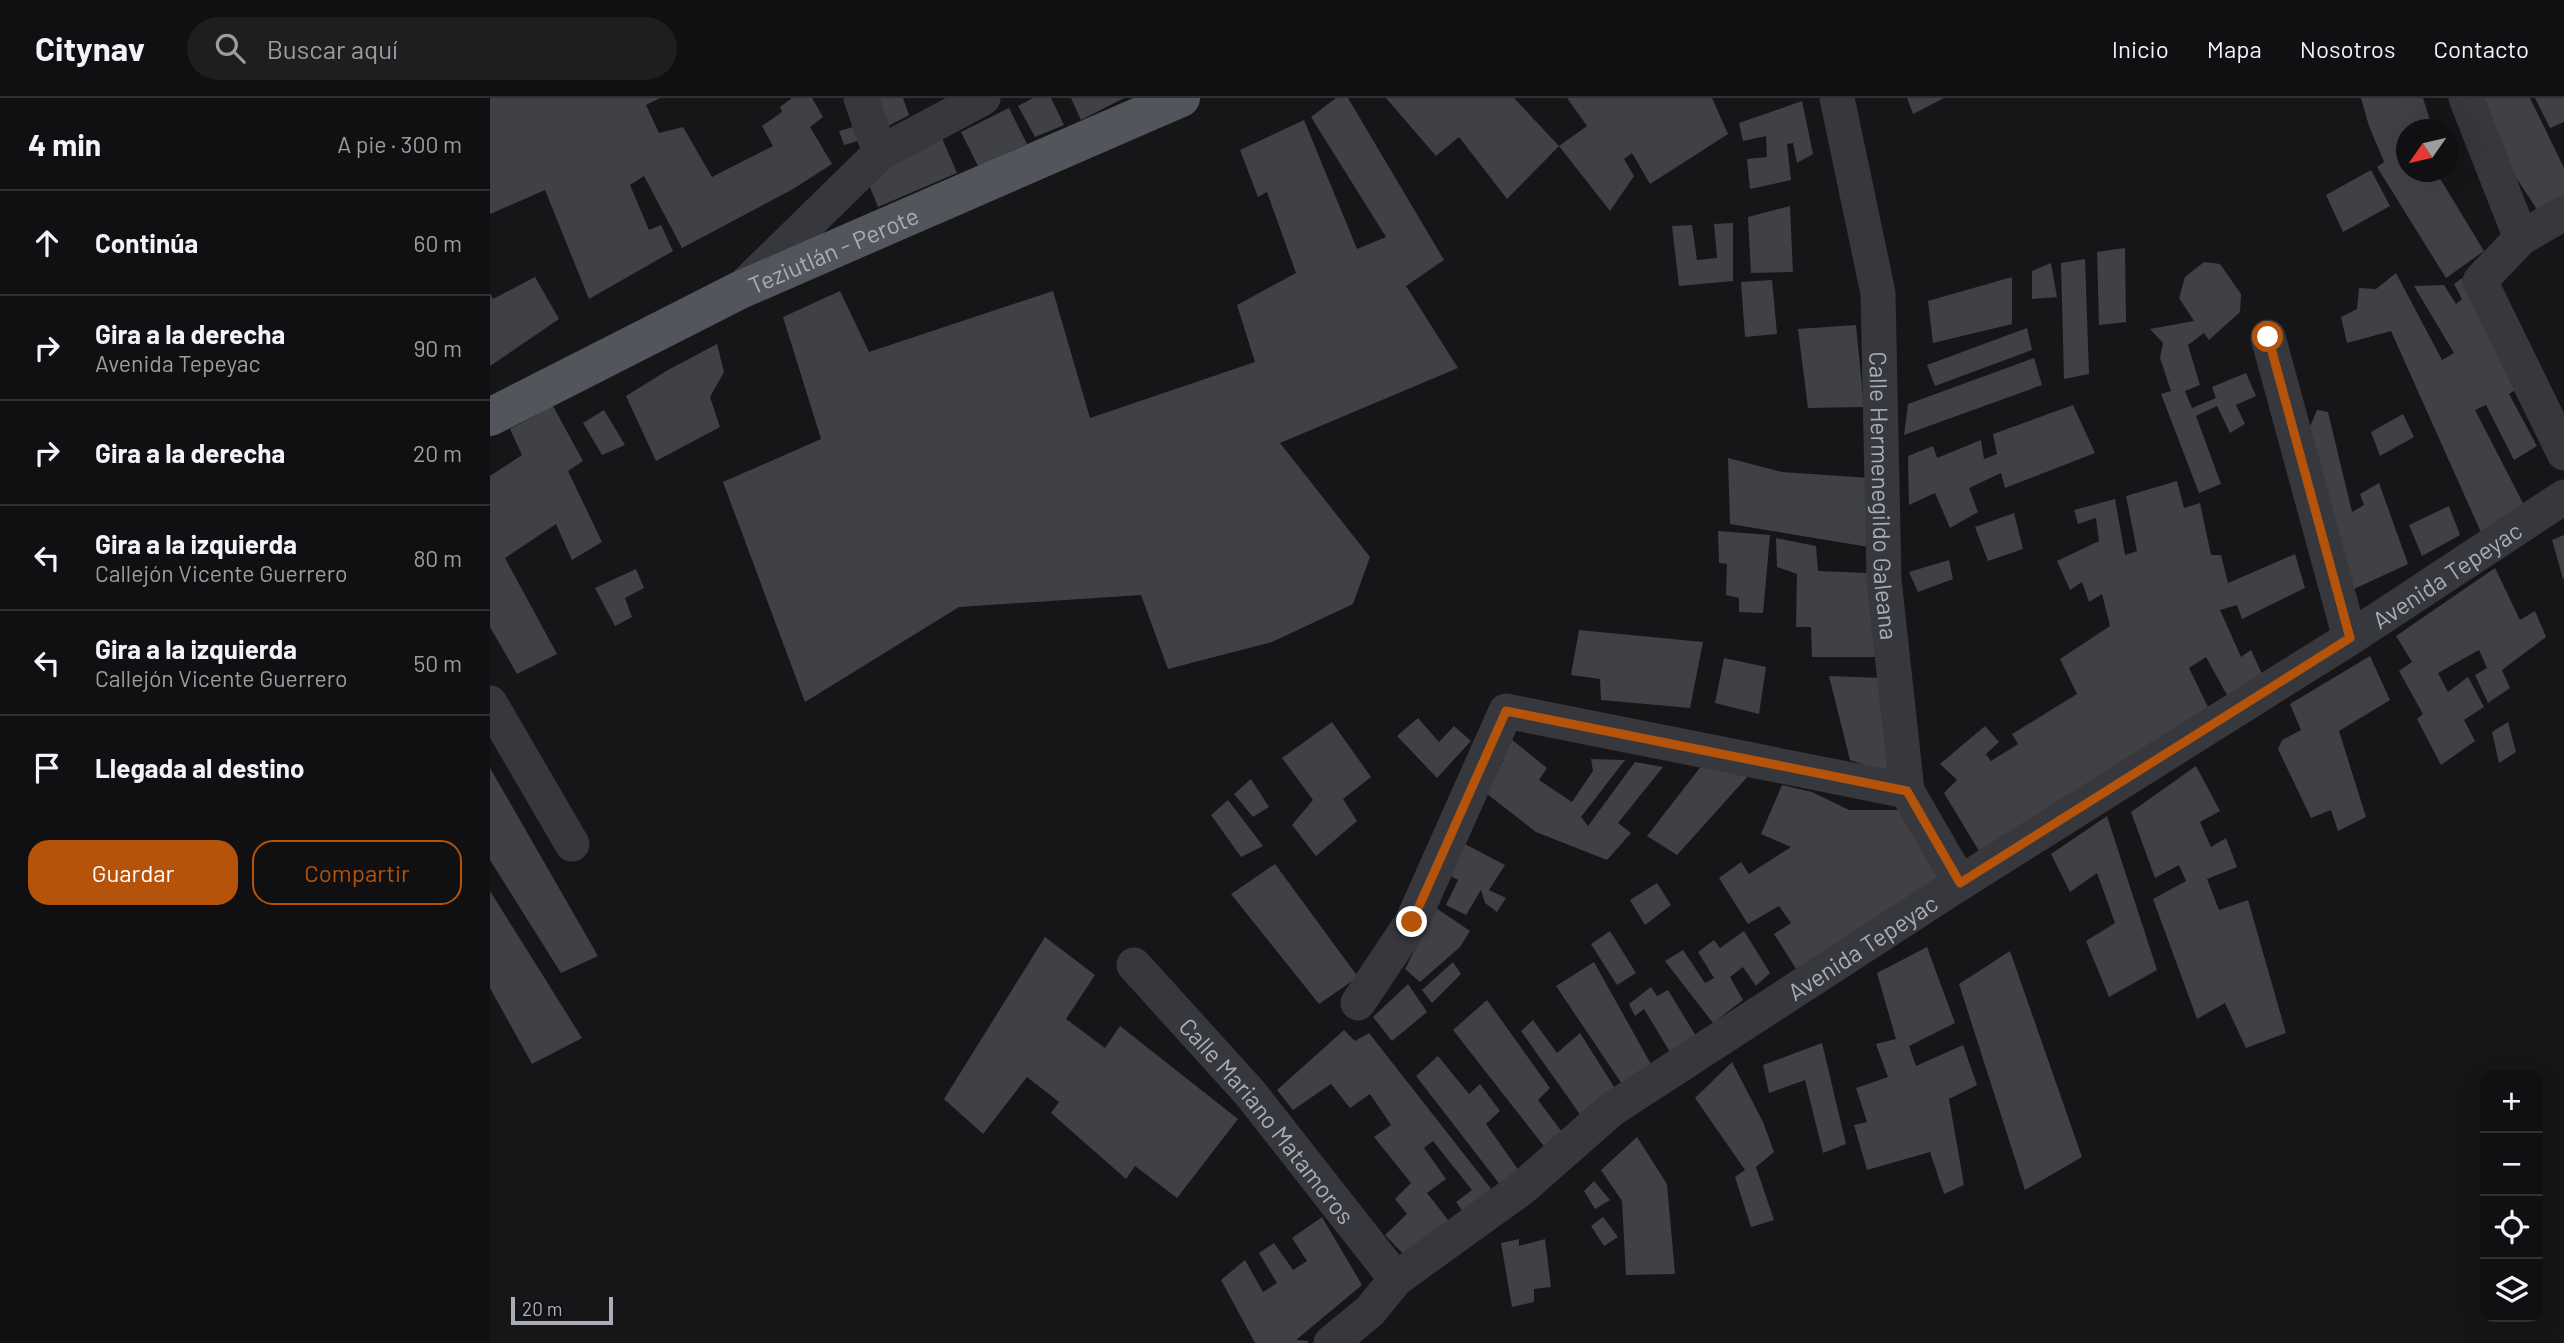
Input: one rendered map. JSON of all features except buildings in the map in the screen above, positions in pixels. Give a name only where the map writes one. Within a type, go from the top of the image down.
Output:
[{"type":"main road","name":"Teziutlán - Perote","points":[[490,417],[740,290],[1181,98]]},
{"type":"street","points":[[862,98],[880,153]]},
{"type":"street","points":[[740,290],[880,153],[983,98]]},
{"type":"street","name":"Calle Hermenegildo Galeana","points":[[1838,98],[1878,293],[1884,580],[1907,791],[1960,883]]},
{"type":"street","points":[[2466,98],[2521,238]]},
{"type":"street","points":[[2564,213],[2521,238],[2480,281],[2564,453]]},
{"type":"street","points":[[2268,337],[2350,638]]},
{"type":"street","name":"Avenida Tepeyac","points":[[1331,1343],[1370,1311],[1396,1279],[1522,1188],[1612,1109],[1960,883],[2350,638],[2564,497]]},
{"type":"street","points":[[490,703],[572,844]]},
{"type":"street","points":[[1358,1003],[1412,922],[1506,711],[1907,791]]},
{"type":"street","name":"Calle Mariano Matamoros","points":[[1135,965],[1250,1093],[1396,1279]]},
{"type":"route","points":[[1412,922],[1506,711],[1907,791],[1960,883],[2350,638],[2268,337]]}]
